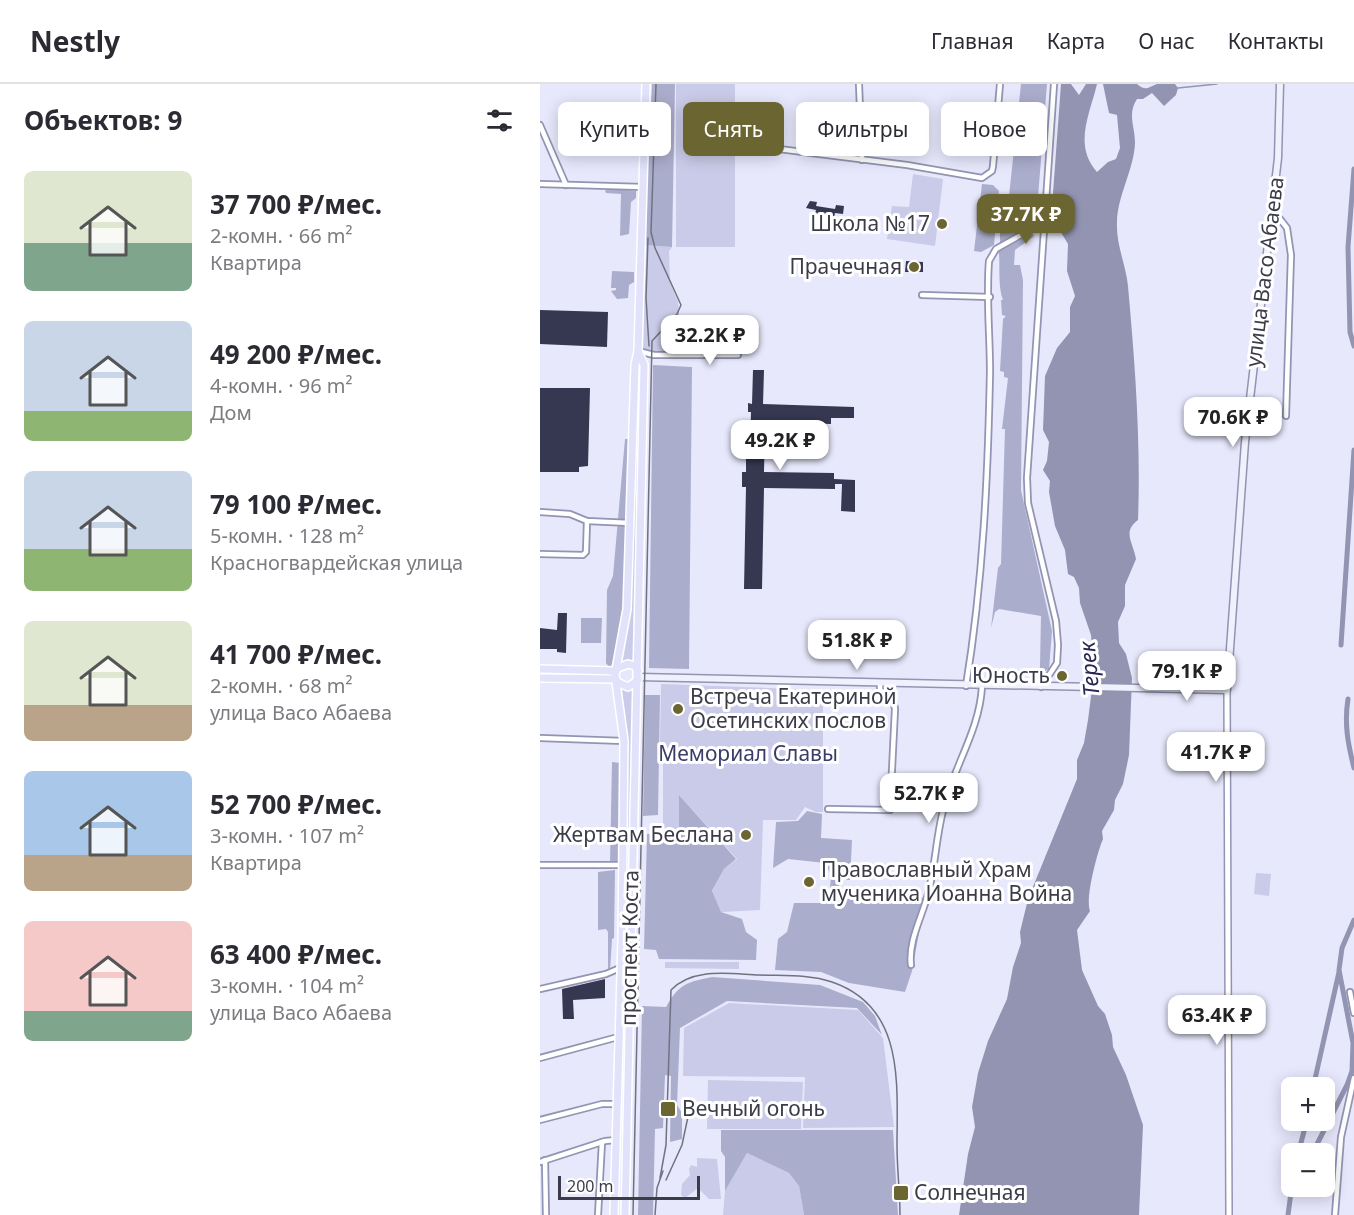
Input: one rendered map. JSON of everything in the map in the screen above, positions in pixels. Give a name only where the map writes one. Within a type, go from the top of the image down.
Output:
[{"type":"main road","name":"проспект Коста","points":[[614,1215],[624,741],[616,681],[627,609],[646,84]]},
{"type":"main road","name":"улица Васо Абаева","points":[[1227,690],[1245,442],[1279,150],[1280,84]]},
{"type":"main road","name":"проспект Коста","points":[[625,1215],[644,365],[638,351]]},
{"type":"main road","points":[[540,669],[617,669],[628,664],[635,666],[638,676]]},
{"type":"main road","points":[[540,678],[616,681],[628,687],[638,676],[1040,688],[1227,690]]},
{"type":"main road","points":[[621,957],[630,957]]},
{"type":"street","points":[[859,84],[862,160]]},
{"type":"street","points":[[784,150],[982,178],[992,171],[1000,84]]},
{"type":"street","points":[[1040,688],[1056,663],[1058,645],[1056,621],[1028,503],[1027,478],[1054,84]]},
{"type":"street","points":[[540,125],[566,185]]},
{"type":"street","points":[[540,184],[643,186]]},
{"type":"street","points":[[1273,210],[1287,228],[1291,255],[1286,416]]},
{"type":"street","points":[[966,686],[982,570],[985,528],[990,297],[988,273],[993,252],[1044,222]]},
{"type":"street","points":[[922,295],[990,297]]},
{"type":"street","points":[[638,351],[654,355],[738,355]]},
{"type":"street","points":[[540,512],[570,514],[587,521],[630,523]]},
{"type":"street","points":[[540,554],[583,555],[586,552],[587,521]]},
{"type":"street","points":[[828,809],[890,810],[895,709],[892,699],[880,690],[880,684]]},
{"type":"street","points":[[911,965],[912,947],[928,893],[944,807],[960,758],[970,741],[978,713],[982,686]]},
{"type":"street","name":"улица Васо Абаева","points":[[1227,690],[1229,1215]]},
{"type":"street","points":[[540,738],[624,741]]},
{"type":"street","points":[[540,865],[621,865]]},
{"type":"street","points":[[540,989],[620,968]]},
{"type":"street","points":[[1350,992],[1354,1013]]},
{"type":"street","points":[[540,1058],[618,1037]]},
{"type":"street","points":[[1335,1215],[1341,1137],[1354,1079]]},
{"type":"street","points":[[540,1120],[602,1104],[617,1104]]},
{"type":"street","points":[[546,1215],[543,1161],[602,1142],[616,1140]]},
{"type":"street","points":[[598,1215],[602,1142]]},
{"type":"green space","points":[[676,84],[735,84],[735,102],[683,102],[683,156],[735,156],[735,247],[676,247]]},
{"type":"green space","points":[[913,174],[943,179],[935,246],[887,239],[892,206],[909,207]]},
{"type":"green space","points":[[644,245],[672,247],[669,251],[670,283],[678,302],[680,325],[676,327],[672,353],[656,354],[643,348]]},
{"type":"green space","points":[[638,365],[642,365],[635,664],[629,661],[621,663],[629,616]]},
{"type":"green space","name":"Мемориал Славы","points":[[661,684],[823,690],[823,812],[816,812],[805,807],[796,820],[763,820],[760,910],[721,912],[712,892],[724,869],[737,859],[680,796],[679,832],[663,832],[663,746],[660,746]]},
{"type":"green space","points":[[620,687],[628,689],[635,687],[626,935],[624,935],[628,741]]},
{"type":"green space","points":[[1256,873],[1271,874],[1269,896],[1254,894]]},
{"type":"green space","points":[[665,962],[739,962],[739,969],[665,968]]},
{"type":"green space","points":[[729,1003],[858,1010],[883,1038],[894,1127],[803,1128],[805,1077],[683,1076],[684,1028]]},
{"type":"green space","points":[[708,1080],[803,1082],[801,1129],[707,1129]]},
{"type":"green space","points":[[747,1153],[789,1173],[799,1186],[804,1215],[723,1215],[725,1191]]},
{"type":"green space","points":[[697,1158],[717,1159],[721,1199],[709,1199],[698,1188],[685,1198],[681,1195],[682,1184],[690,1175],[691,1165],[697,1167]]},
{"type":"shaded area","points":[[652,84],[675,84],[672,247],[644,245],[648,156],[671,156],[671,102],[651,102]]},
{"type":"shaded area","points":[[1021,84],[1047,84],[1046,102],[1019,102]]},
{"type":"shaded area","points":[[1061,84],[1071,84],[1079,95],[1086,84],[1097,84],[1085,129],[1085,140],[1090,162],[1097,172],[1108,162],[1116,159],[1120,148],[1117,115],[1109,113],[1103,84],[1137,84],[1145,88],[1157,84],[1175,84],[1178,88],[1176,95],[1164,106],[1152,93],[1143,99],[1137,99],[1134,104],[1132,115],[1134,153],[1118,213],[1118,239],[1127,278],[1131,315],[1139,462],[1138,520],[1133,524],[1130,533],[1136,559],[1125,585],[1125,606],[1118,622],[1119,643],[1126,654],[1132,678],[1129,755],[1123,784],[1115,800],[1114,810],[1102,831],[1103,839],[1090,887],[1090,911],[1077,930],[1082,970],[1098,1006],[1105,1014],[1112,1035],[1113,1047],[1126,1075],[1143,1125],[1139,1215],[959,1215],[968,1154],[975,1127],[972,1107],[978,1073],[988,1041],[1007,999],[1013,967],[1021,943],[1020,932],[1028,899],[1077,779],[1077,760],[1084,743],[1094,673],[1091,635],[1080,603],[1079,588],[1074,577],[1068,574],[1065,550],[1055,526],[1049,492],[1050,481],[1043,470],[1047,461],[1049,442],[1043,430],[1045,376],[1057,348],[1070,332],[1070,307],[1075,296],[1067,271],[1068,244],[1056,224],[1053,193]]},
{"type":"shaded area","points":[[1013,156],[1041,156],[1035,208],[1018,207],[1018,228],[1031,222],[1033,227],[1000,245],[1000,206],[1004,195],[1009,196]]},
{"type":"shaded area","points":[[982,184],[993,185],[999,191],[994,245],[981,252],[974,251]]},
{"type":"shaded area","points":[[609,188],[636,191],[636,198],[631,202],[629,234],[620,236],[621,194],[606,193],[605,191]]},
{"type":"shaded area","points":[[1031,234],[1034,235],[1033,237],[1015,250],[1014,265],[1020,265],[1023,280],[1021,490],[1052,631],[1049,669],[1045,671],[1040,670],[1041,616],[999,609],[995,612],[991,628],[998,568],[1001,564],[1005,429],[1002,429],[1008,378],[1004,377],[1004,372],[1000,371],[1003,319],[1006,316],[1002,315],[1001,300],[1003,300],[997,252]]},
{"type":"shaded area","points":[[612,271],[634,272],[634,282],[629,285],[628,298],[617,299],[611,291],[616,290],[616,288],[611,288]]},
{"type":"shaded area","points":[[653,365],[692,367],[689,669],[649,668]]},
{"type":"shaded area","points":[[625,439],[628,439],[624,608],[614,664],[609,667],[606,663],[607,590],[613,576]]},
{"type":"shaded area","points":[[581,618],[602,618],[601,643],[581,643]]},
{"type":"shaded area","points":[[645,695],[660,695],[658,815],[643,816]]},
{"type":"shaded area","points":[[612,762],[621,763],[619,861],[618,864],[610,865]]},
{"type":"shaded area","points":[[679,795],[736,859],[724,869],[712,891],[721,912],[742,919],[746,932],[757,940],[756,960],[659,959],[656,950],[644,949],[647,834],[679,832]]},
{"type":"shaded area","points":[[807,811],[822,814],[821,838],[852,840],[850,880],[839,880],[839,897],[902,904],[920,896],[925,900],[912,971],[905,992],[849,983],[821,972],[775,970],[778,939],[787,932],[794,903],[829,903],[831,875],[825,863],[788,859],[773,868],[776,822],[798,821]]},
{"type":"shaded area","points":[[615,870],[614,938],[612,939],[610,971],[608,968],[608,932],[606,929],[598,930],[598,872]]},
{"type":"shaded area","points":[[712,977],[820,985],[863,1002],[875,1016],[882,1035],[857,1008],[727,1001],[680,1028],[677,1105],[682,1113],[682,1139],[670,1142],[671,1076],[665,1075],[663,1128],[655,1129],[653,1215],[638,1215],[642,1006],[666,1007],[675,993],[684,985]]},
{"type":"shaded area","points":[[721,1130],[893,1130],[898,1215],[804,1215],[799,1186],[789,1173],[747,1153],[725,1191],[725,1157],[721,1151]]},
{"type":"building","points":[[810,201],[817,202],[816,206],[835,209],[836,205],[844,206],[843,214],[835,213],[834,217],[815,214],[816,210],[806,208]]},
{"type":"building","name":"Прачечная","points":[[906,261],[923,262],[923,272],[905,272]]},
{"type":"building","points":[[540,310],[608,312],[607,347],[540,344]]},
{"type":"building","points":[[753,370],[764,370],[763,404],[854,407],[854,418],[831,418],[831,424],[765,422],[764,472],[834,473],[834,479],[855,480],[855,512],[841,511],[842,484],[835,484],[835,489],[764,488],[762,589],[744,589],[746,487],[742,487],[742,472],[746,472],[746,456],[750,456],[751,412],[748,412],[748,403],[752,404]]},
{"type":"building","points":[[540,388],[590,388],[588,466],[579,467],[579,472],[540,472]]},
{"type":"building","points":[[558,613],[567,613],[566,653],[557,652],[557,649],[540,649],[540,628],[557,630]]},
{"type":"building","points":[[605,979],[605,998],[573,1000],[574,1019],[563,1019],[562,989]]},
{"type":"waterway","points":[[1178,88],[1217,84]]},
{"type":"waterway","points":[[1354,169],[1348,247],[1350,332],[1354,346]]},
{"type":"waterway","points":[[1341,645],[1354,450]]},
{"type":"waterway","points":[[1348,699],[1347,734],[1354,768]]},
{"type":"waterway","points":[[1318,1143],[1352,1071],[1353,1043],[1339,970],[1342,948],[1354,920]]},
{"type":"waterway","points":[[1315,1077],[1339,972]]},
{"type":"waterway","points":[[1301,1143],[1304,1131]]},
{"type":"waterway","points":[[1288,1215],[1290,1197]]},
{"type":"tram line","points":[[633,1215],[652,341],[677,314],[681,305],[655,248],[651,232],[656,84]]},
{"type":"tram line","points":[[648,238],[646,298],[649,346]]},
{"type":"railway","points":[[660,1178],[666,1145],[671,990],[690,978],[712,974],[814,978],[832,982],[856,994],[873,1009],[885,1028],[896,1073],[900,1215]]},
{"type":"railway","points":[[666,1180],[682,1145],[689,1112]]},
{"type":"railway","points":[[655,1215],[657,1188],[663,1171]]},
{"type":"place","name":"Школа №17","points":[[942,224]]},
{"type":"place","name":"Прачечная","points":[[914,267]]},
{"type":"place","name":"Юность","points":[[1062,676]]},
{"type":"place","name":"Встреча Екатериной Осетинских послов","points":[[678,709]]},
{"type":"place","name":"Жертвам Беслана","points":[[746,835]]},
{"type":"place","name":"Православный Храм мученика Иоанна Война","points":[[809,882]]},
{"type":"place","name":"Вечный огонь","points":[[668,1109]]},
{"type":"place","name":"Солнечная","points":[[901,1193]]},
{"type":"water label","name":"Терек","points":[[1089,669]]}]
